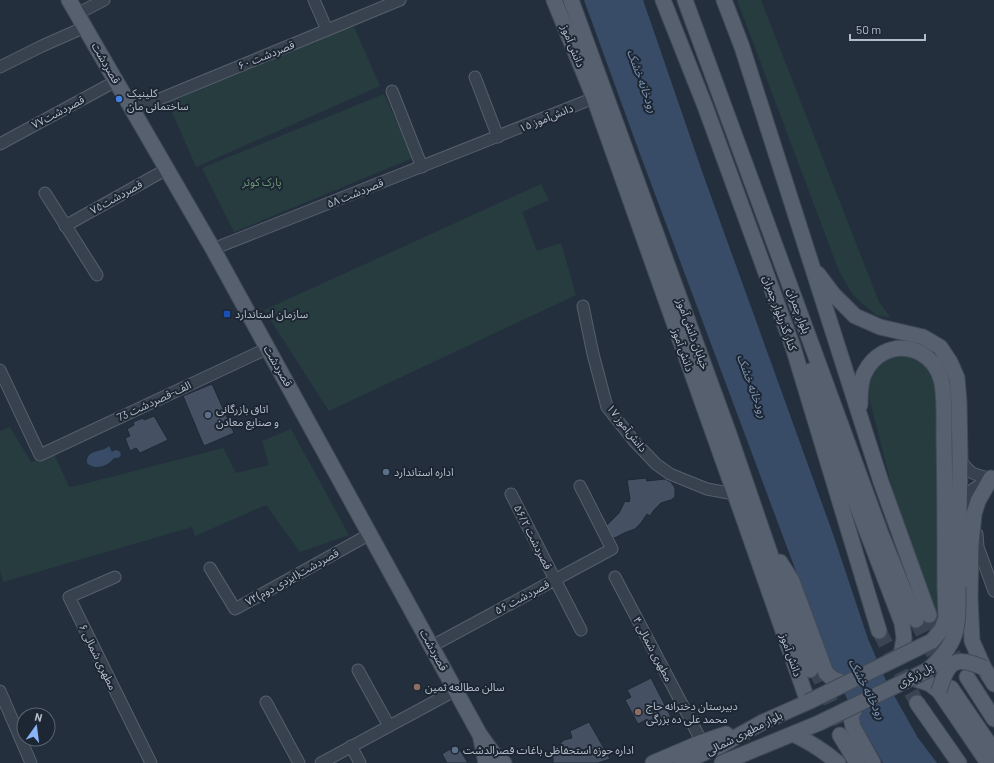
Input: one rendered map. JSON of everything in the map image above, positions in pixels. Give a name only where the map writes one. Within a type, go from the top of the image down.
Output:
[{"type":"main road","name":"قصردشت","points":[[69,0],[214,249],[480,734]]},
{"type":"main road","name":"دانش آموز","points":[[554,0],[594,98],[808,702]]},
{"type":"main road","name":"خیابان دانش آموز","points":[[571,0],[815,665]]},
{"type":"main road","name":"خیابان دانش آموز","points":[[578,0],[665,232],[780,562],[792,581],[815,665]]},
{"type":"main road","name":"کنار گذربلوار چمران","points":[[663,0],[705,106],[793,347],[879,631]]},
{"type":"main road","name":"بلوار چمران","points":[[685,0],[881,534],[923,618],[742,47],[724,0]]},
{"type":"main road","points":[[809,260],[823,282],[855,316],[880,327],[923,337],[940,347],[950,362],[957,378],[960,459],[958,512],[951,587]]},
{"type":"main road","points":[[784,270],[787,303],[851,490],[902,622],[904,638],[901,656]]},
{"type":"main road","points":[[860,416],[861,386],[864,372],[879,354],[896,348],[911,349],[929,359],[935,365],[942,381],[945,518],[951,587]]},
{"type":"main road","points":[[993,477],[978,501],[974,514],[971,545],[970,598],[972,641],[984,668],[994,684]]},
{"type":"main road","name":"پل زرگری","points":[[808,702],[932,641],[942,629],[946,618],[951,587]]},
{"type":"main road","name":"پل زرگری","points":[[819,723],[928,670],[943,657],[952,643],[958,624],[951,587]]},
{"type":"main road","points":[[984,668],[971,662],[955,662],[949,667],[944,675],[945,689],[988,763]]},
{"type":"main road","points":[[815,665],[833,679],[844,684]]},
{"type":"main road","points":[[967,677],[994,719]]},
{"type":"main road","points":[[912,678],[945,689],[994,751]]},
{"type":"main road","name":"بلوار مطهرى شمالى","points":[[681,763],[720,746],[763,722],[808,702]]},
{"type":"main road","points":[[917,703],[959,763]]},
{"type":"main road","points":[[847,735],[853,727],[851,717],[858,704]]},
{"type":"main road","points":[[653,763],[702,742],[763,722]]},
{"type":"main road","name":"بلوار مطهرى شمالى","points":[[722,763],[819,723]]},
{"type":"main road","points":[[480,734],[486,763]]},
{"type":"main road","points":[[480,734],[493,753],[504,763]]},
{"type":"main road","points":[[793,734],[812,743],[838,763]]},
{"type":"main road","points":[[847,735],[857,763]]},
{"type":"main road","points":[[847,735],[864,763]]},
{"type":"main road","points":[[847,735],[873,763]]},
{"type":"main road","points":[[744,763],[774,742]]},
{"type":"street","points":[[77,14],[104,0]]},
{"type":"street","points":[[314,0],[327,30]]},
{"type":"street","name":"۶۰ قصردشت","points":[[133,110],[400,0]]},
{"type":"street","points":[[0,67],[85,27]]},
{"type":"street","points":[[475,77],[498,137]]},
{"type":"street","name":"قصردشت۷۷","points":[[0,144],[116,81]]},
{"type":"street","points":[[392,91],[422,166]]},
{"type":"street","name":"دانش‌آموز ۱۵","points":[[498,137],[594,98]]},
{"type":"street","name":"قصردشت ۵۸","points":[[214,249],[498,137]]},
{"type":"street","name":"قصردشت۷۵","points":[[65,226],[167,169]]},
{"type":"street","points":[[45,193],[97,275]]},
{"type":"street","name":"دانش‌آموز ۱۷","points":[[583,306],[593,354],[608,407],[634,441],[656,464],[670,474],[707,489],[734,494]]},
{"type":"street","name":"73 الف-قصردشت","points":[[0,370],[40,455],[268,348]]},
{"type":"street","points":[[960,459],[968,471],[979,476],[993,477]]},
{"type":"street","points":[[958,512],[972,490],[993,477]]},
{"type":"street","name":"۵۶ قصردشت","points":[[432,646],[612,549],[580,486]]},
{"type":"street","name":"۵۶/۲ قصردشت","points":[[511,494],[581,630]]},
{"type":"street","points":[[974,514],[978,547],[994,591]]},
{"type":"street","name":"۷۳قصردشت(ایزدی دوم)","points":[[210,568],[235,609],[370,534]]},
{"type":"street","name":"۶ مطهری شمالی","points":[[115,577],[69,597],[151,763]]},
{"type":"street","name":"۴ مطهری شمالی","points":[[615,577],[702,742]]},
{"type":"street","points":[[358,670],[389,726]]},
{"type":"street","points":[[321,763],[456,690]]},
{"type":"street","points":[[0,691],[31,763]]},
{"type":"street","points":[[266,702],[299,763]]},
{"type":"street","points":[[351,746],[360,763]]},
{"type":"green space","points":[[737,0],[761,0],[879,302],[891,318],[876,315],[853,295],[839,271]]},
{"type":"green space","points":[[352,22],[380,86],[196,167],[168,103]]},
{"type":"green space","name":"پارک کوثر","points":[[384,94],[413,158],[234,232],[202,168]]},
{"type":"green space","points":[[541,184],[549,200],[522,212],[537,251],[561,243],[576,295],[329,411],[264,310]]},
{"type":"green space","points":[[898,355],[911,355],[929,367],[937,390],[938,616],[932,607],[900,519],[869,397],[871,374],[874,369],[882,362]]},
{"type":"green space","points":[[10,427],[31,462],[54,454],[69,487],[223,448],[236,473],[269,465],[262,441],[291,429],[349,535],[300,552],[266,505],[195,536],[192,527],[3,582],[0,570],[0,431]]},
{"type":"water","name":"رودخانه خشک","points":[[584,0],[643,0],[704,177],[833,534],[868,639],[887,683],[918,738],[937,763],[883,763],[850,705],[830,662]]},
{"type":"water","points":[[109,446],[112,452],[115,450],[119,451],[121,454],[118,458],[114,458],[105,465],[97,467],[87,463],[89,455]]},
{"type":"building","name":"اتاق بازرگانی و صنایع معادن","points":[[212,384],[234,433],[204,446],[183,396]]},
{"type":"building","points":[[154,416],[168,440],[140,453],[136,448],[130,451],[125,438],[130,436],[127,429],[134,425],[133,422]]},
{"type":"building","points":[[646,478],[647,481],[665,479],[671,482],[675,488],[675,497],[661,503],[650,516],[647,514],[635,529],[615,538],[611,537],[605,527],[619,513],[625,501],[629,502],[630,499],[627,480]]},
{"type":"building","points":[[651,678],[671,717],[649,727],[646,720],[638,724],[625,700],[631,697],[627,690]]},
{"type":"building","points":[[589,722],[610,759],[598,763],[553,763],[553,754],[555,749],[564,740],[572,738],[570,731]]},
{"type":"building","name":"اداره حوزه استحفاظی باغات قصرالدشت","points":[[457,745],[468,763],[447,763],[442,754]]},
{"type":"tunnel","points":[[929,615],[967,677]]},
{"type":"tunnel","points":[[916,620],[943,672]]},
{"type":"tunnel","points":[[879,631],[917,703]]},
{"type":"tunnel","points":[[815,668],[845,733]]},
{"type":"place","name":"کلینیک ساختمانی مان","points":[[119,99]]},
{"type":"place","name":"سازمان استاندارد","points":[[227,314]]},
{"type":"place","name":"اتاق بازرگانی و صنایع معادن","points":[[208,415]]},
{"type":"place","name":"اداره استاندارد","points":[[386,472]]},
{"type":"place","name":"سالن مطالعه ثمین","points":[[417,687]]},
{"type":"place","name":"دبیرستان دخترانه حاج محمد علی ده بزرگی","points":[[638,712]]},
{"type":"place","name":"اداره حوزه استحفاظی باغات قصرالدشت","points":[[455,750]]}]
